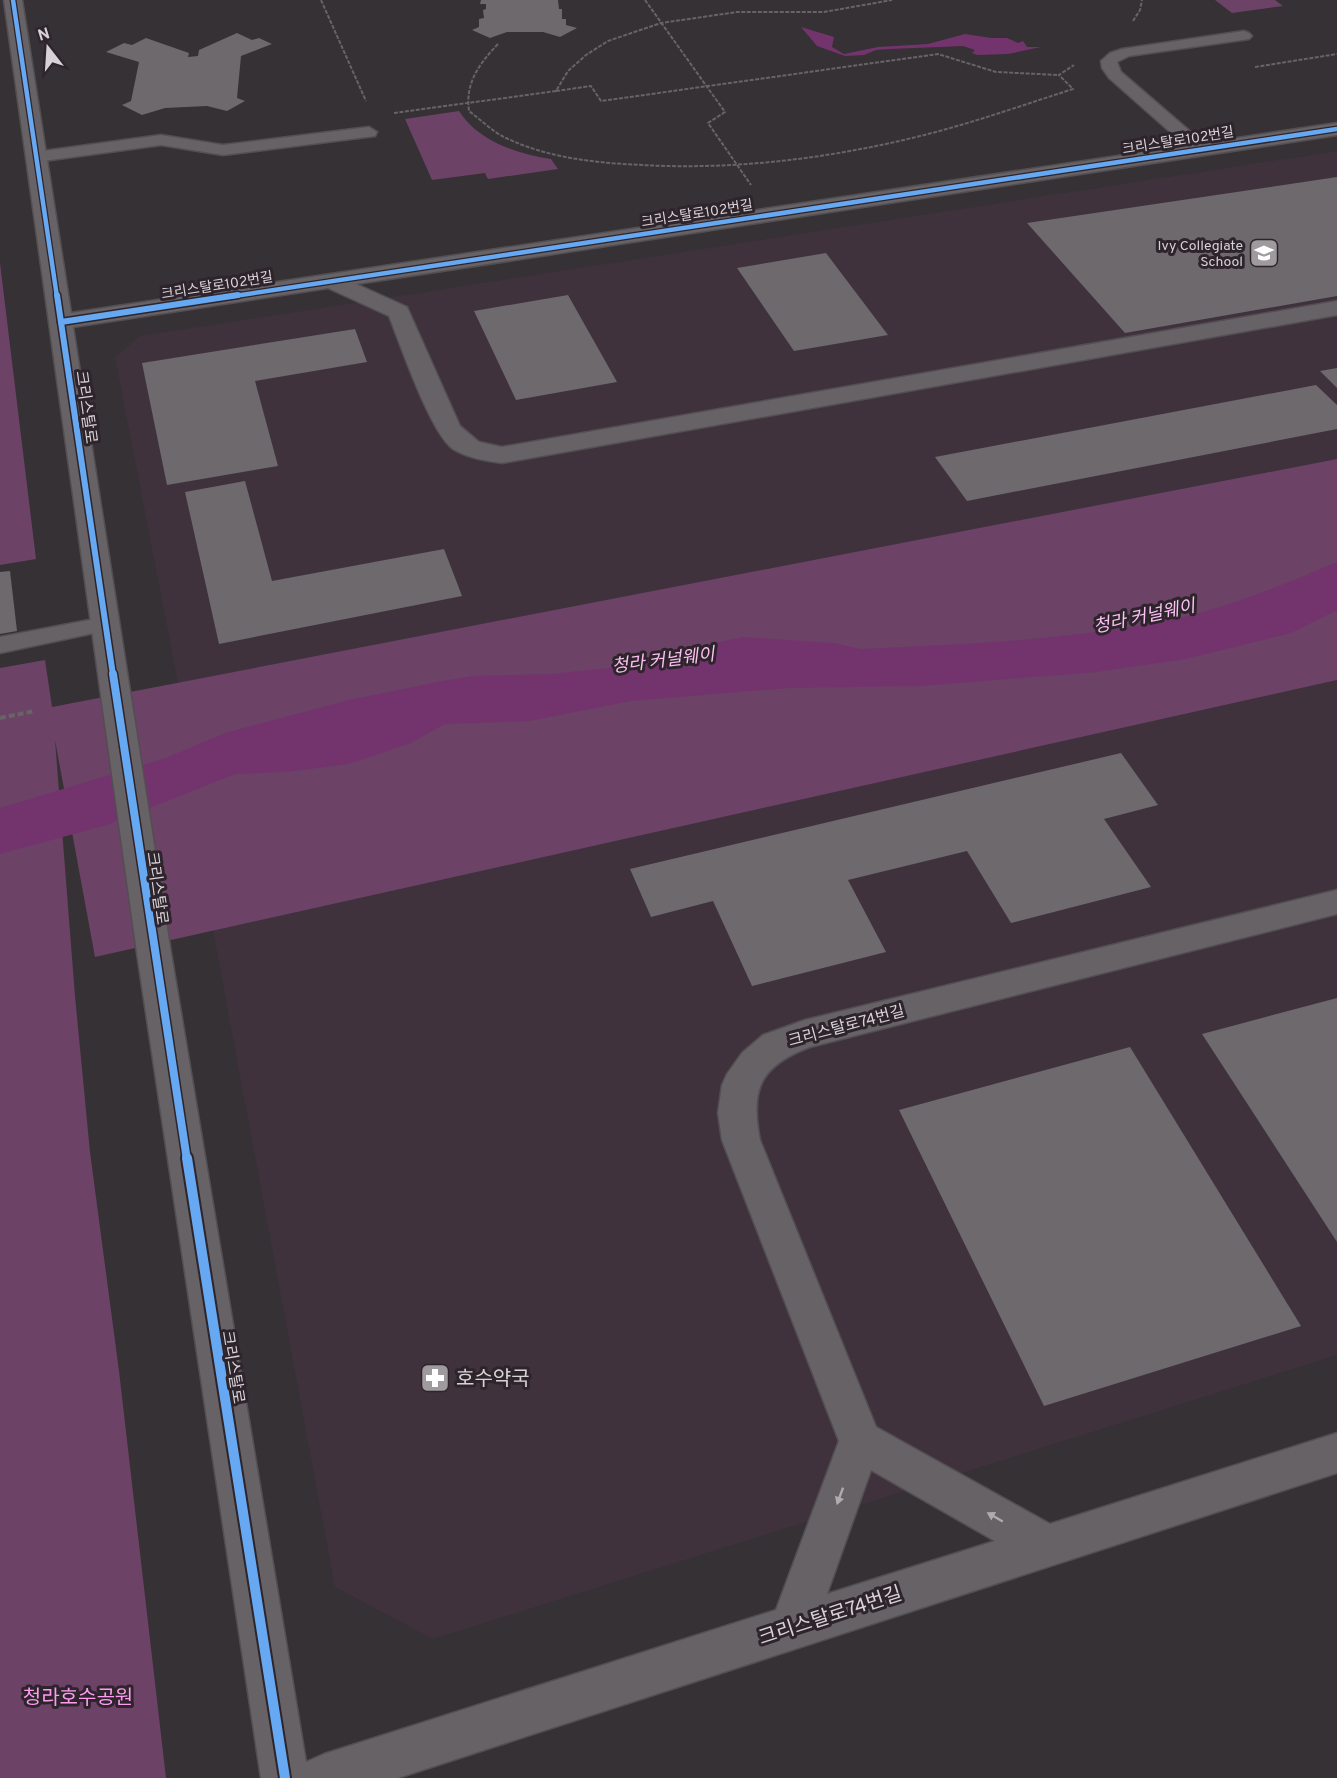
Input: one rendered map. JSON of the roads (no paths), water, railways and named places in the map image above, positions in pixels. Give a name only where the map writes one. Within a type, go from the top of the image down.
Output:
[{"type":"street","name":"크리스탈로","points":[[13,0],[154,953],[285,1778]]},
{"type":"street","name":"크리스탈로102번길","points":[[61,322],[1337,129]]},
{"type":"street","points":[[411,299],[441,265]]},
{"type":"street","points":[[333,282],[411,299]]},
{"type":"street","points":[[411,299],[447,426],[454,438],[464,446],[481,453],[502,454],[1337,308]]},
{"type":"street","name":"크리스탈로74번길","points":[[860,1441],[741,1140],[736,1113],[740,1084],[755,1063],[776,1045],[805,1034],[1337,902]]},
{"type":"street","points":[[793,1627],[860,1441],[1046,1546]]},
{"type":"street","name":"크리스탈로74번길","points":[[324,1778],[1337,1453]]},
{"type":"lane","points":[[1201,150],[1115,75],[1110,68],[1109,61],[1127,52],[1244,36]]},
{"type":"lane","points":[[36,157],[161,140],[179,140],[209,150],[223,150],[369,132]]},
{"type":"lane","points":[[0,645],[105,624]]},
{"type":"water","points":[[801,27],[834,37],[832,47],[844,54],[878,47],[928,44],[965,34],[1007,38],[1018,43],[1023,41],[1027,47],[1041,47],[1008,54],[977,55],[972,53],[975,50],[963,46],[876,50],[864,55],[845,56],[817,46]]},
{"type":"water","name":"청라 커널웨이","points":[[1337,562],[1337,610],[1291,633],[1186,659],[1097,672],[923,686],[789,688],[631,701],[529,721],[445,724],[411,743],[349,764],[286,772],[235,774],[107,825],[0,854],[0,808],[166,758],[225,733],[349,700],[474,676],[550,674],[639,665],[669,658],[703,645],[744,637],[834,643],[861,649],[1023,640],[1103,631],[1202,612],[1261,593]]},
{"type":"place","name":"Ivy Collegiate School","points":[[1264,253]]},
{"type":"place","name":"호수약국","points":[[435,1378]]},
{"type":"park label","name":"청라호수공원","points":[[78,1697]]}]
